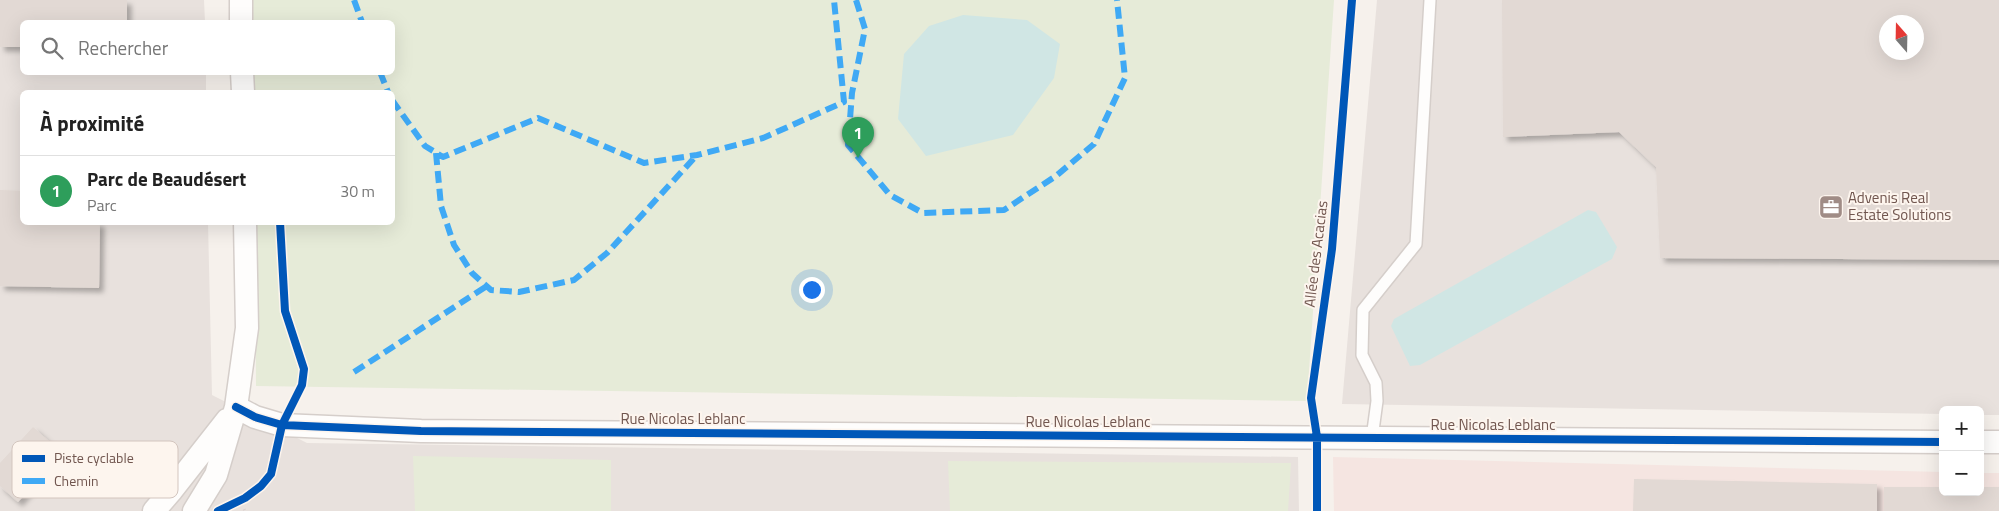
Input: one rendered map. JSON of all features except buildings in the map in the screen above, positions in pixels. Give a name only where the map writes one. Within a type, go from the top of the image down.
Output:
[{"type":"street","points":[[240,0],[241,20]]},
{"type":"street","points":[[242,75],[243,90]]},
{"type":"street","points":[[194,511],[216,475],[236,407],[247,328],[245,225]]},
{"type":"street","points":[[178,482],[236,407]]},
{"type":"street","name":"Rue Nicolas Leblanc","points":[[236,407],[282,425],[421,431],[1939,442]]},
{"type":"street","points":[[1984,442],[1999,442]]},
{"type":"street","points":[[154,511],[165,498]]},
{"type":"lane","points":[[1372,438],[1377,401],[1376,383],[1362,355],[1363,310],[1416,244],[1430,0]]},
{"type":"path","points":[[244,511],[236,502],[250,494]]},
{"type":"shaded area","points":[[0,0],[204,0],[205,20],[20,20],[20,75],[206,75],[206,90],[20,90],[20,225],[208,225],[212,395],[307,443],[1298,457],[1299,511],[0,511]]},
{"type":"shaded area","points":[[1377,0],[1999,0],[1999,415],[1984,415],[1984,406],[1939,406],[1939,414],[1342,404]]},
{"type":"shaded area","points":[[963,15],[1027,20],[1060,44],[1054,78],[1013,135],[926,156],[898,119],[904,54],[929,26]]},
{"type":"shaded area","points":[[1588,210],[1596,212],[1617,247],[1612,259],[1420,365],[1410,366],[1391,326],[1394,319]]},
{"type":"shaded area","points":[[1333,457],[1939,472],[1939,496],[1984,496],[1984,473],[1999,473],[1999,511],[1334,511]]},
{"type":"green space","points":[[253,0],[1334,0],[1307,401],[256,386],[255,225],[395,225],[395,90],[254,90],[254,75],[395,75],[395,20],[253,20]]},
{"type":"green space","points":[[413,456],[611,460],[611,511],[415,511]]},
{"type":"green space","points":[[948,461],[1291,463],[1288,511],[950,511]]},
{"type":"marked path","points":[[354,0],[361,20]]},
{"type":"marked path","points":[[395,104],[425,146],[443,157],[538,118],[644,163],[697,155],[763,138],[844,102],[834,0]]},
{"type":"marked path","points":[[856,0],[865,29],[852,93],[848,145],[890,195],[923,213],[1004,210],[1056,176],[1094,144],[1125,78],[1117,0]]},
{"type":"marked path","points":[[381,75],[387,90]]},
{"type":"marked path","points":[[436,153],[441,206],[454,245],[472,273],[491,290],[519,292],[574,280],[607,253],[697,155]]},
{"type":"marked path","points":[[354,372],[487,286]]},
{"type":"cycle path","name":"Allée des Acacias","points":[[1317,511],[1317,437],[1311,398],[1332,249],[1352,0]]},
{"type":"cycle path","points":[[218,511],[245,498],[261,486],[271,474],[282,425],[302,385],[304,369],[285,311],[280,225]]},
{"type":"cycle path","points":[[236,407],[255,417],[282,425],[421,431],[1939,442]]},
{"type":"place","name":"Parc de Beaudésert","points":[[858,158]]},
{"type":"place","name":"Advenis Real Estate Solutions","points":[[1831,207]]}]
